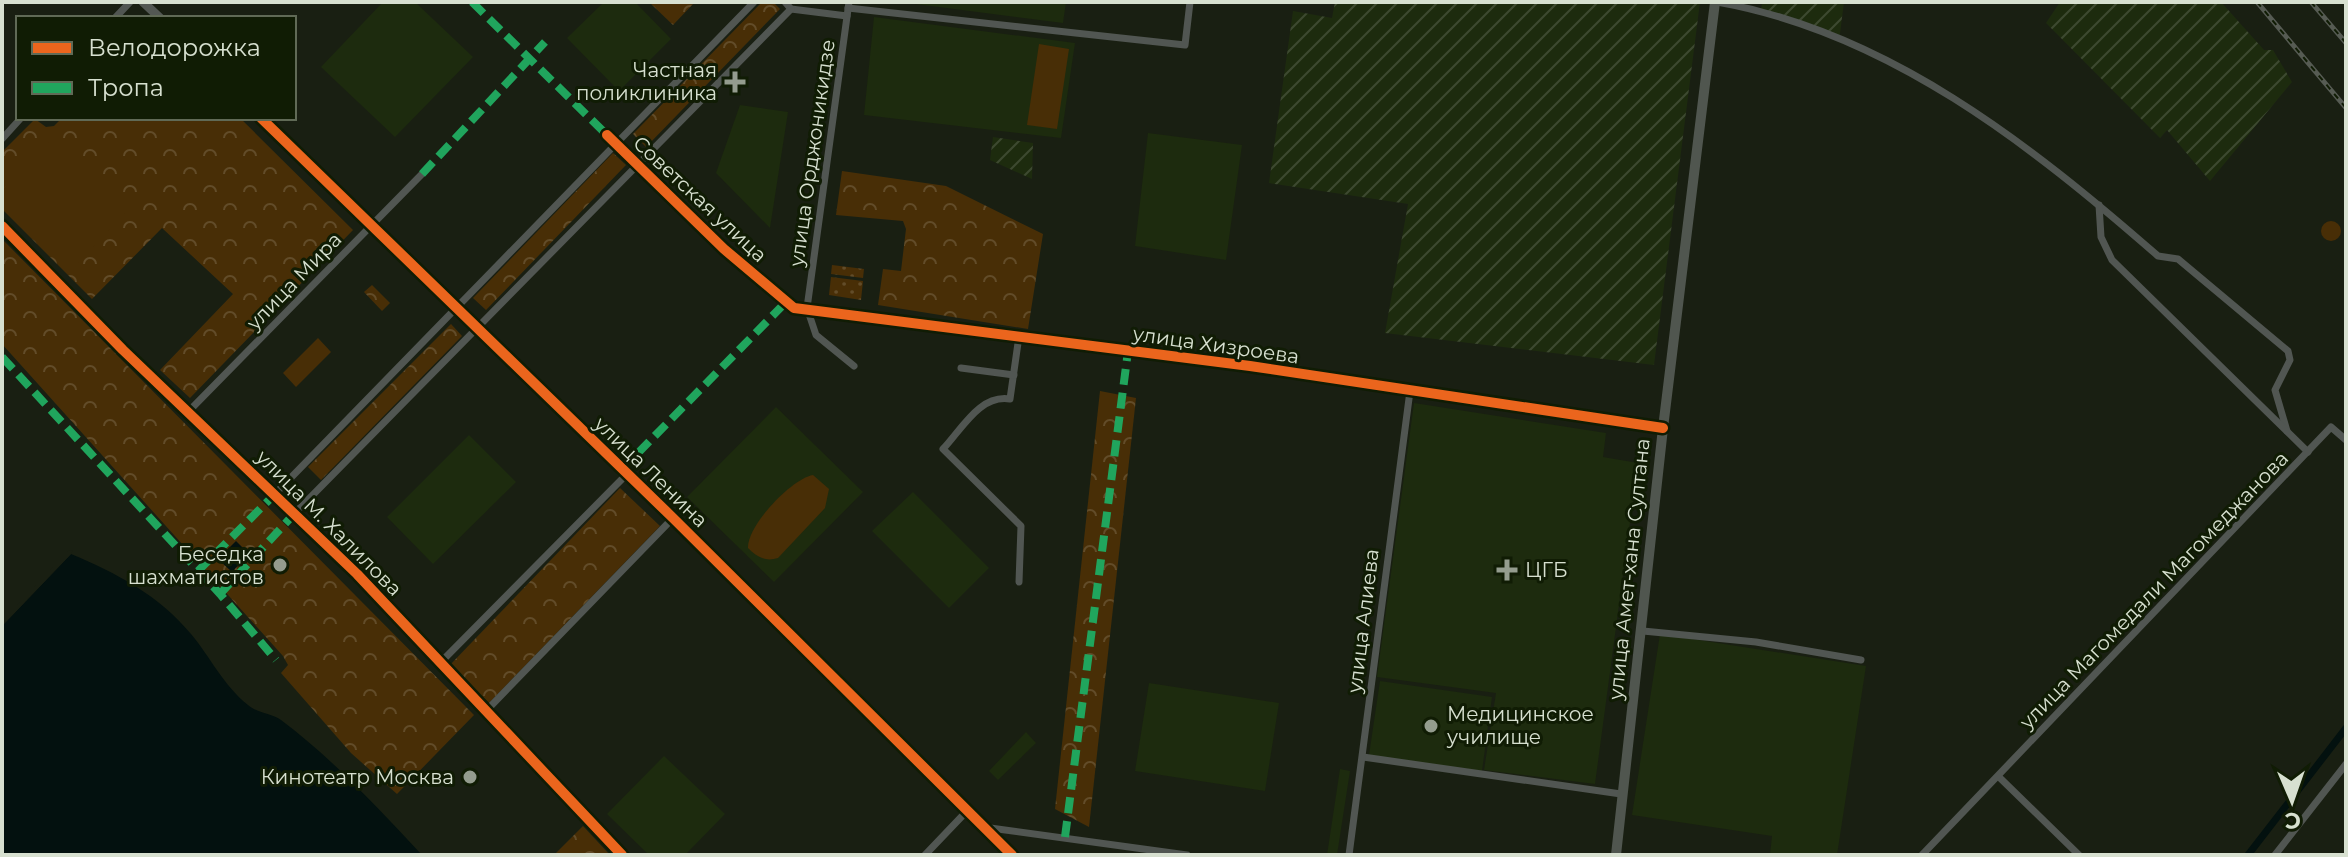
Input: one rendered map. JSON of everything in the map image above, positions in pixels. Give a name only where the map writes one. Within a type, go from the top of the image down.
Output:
[{"type":"main road","name":"улица Амет-хана Султана","points":[[1616,855],[1663,428],[1716,2]]},
{"type":"street","points":[[143,2],[158,16]]},
{"type":"street","points":[[275,494],[754,2]]},
{"type":"street","points":[[295,513],[788,6],[848,9],[1185,45],[1190,2]]},
{"type":"street","points":[[1716,2],[1758,9],[1842,40],[1907,72],[2020,140],[2158,256],[2178,259],[2288,351],[2290,360],[2275,390],[2287,431]]},
{"type":"street","name":"улица Орджоникидзе","points":[[807,308],[848,9]]},
{"type":"street","points":[[2,139],[19,120]]},
{"type":"street","name":"улица Ленина","points":[[263,120],[479,327],[862,703],[966,812],[1012,855]]},
{"type":"street","name":"Советская улица","points":[[607,135],[770,289]]},
{"type":"street","name":"улица Мира","points":[[189,411],[422,174]]},
{"type":"street","name":"улица Магомедали Магомеджановa","points":[[1922,855],[2308,452],[2112,260],[2101,237],[2099,205]]},
{"type":"street","name":"улица М. Халилова","points":[[2,226],[295,513],[487,710],[622,855]]},
{"type":"street","name":"улица Хизроева","points":[[770,289],[794,308],[1019,336],[1663,428]]},
{"type":"street","points":[[807,308],[816,335],[854,366]]},
{"type":"street","points":[[1019,336],[1010,399],[995,397],[984,403],[943,449],[1021,526],[1019,582]]},
{"type":"street","points":[[961,368],[1014,375]]},
{"type":"street","name":"улица Алиева","points":[[1349,855],[1410,391]]},
{"type":"street","points":[[2308,452],[2331,427],[2346,440]]},
{"type":"street","points":[[441,662],[627,474]]},
{"type":"street","points":[[487,710],[673,518]]},
{"type":"street","points":[[1643,631],[1756,642],[1861,660]]},
{"type":"street","points":[[1363,757],[1621,794]]},
{"type":"street","points":[[2275,855],[2346,764]]},
{"type":"street","points":[[1999,777],[2079,855]]},
{"type":"street","points":[[925,855],[966,812]]},
{"type":"street","points":[[981,826],[1187,855]]},
{"type":"shaded area","points":[[383,2],[415,2],[473,57],[395,137],[321,67]]},
{"type":"shaded area","points":[[604,2],[635,2],[671,39],[619,91],[567,38]]},
{"type":"shaded area","points":[[900,2],[1066,2],[1063,23]]},
{"type":"shaded area","points":[[1335,2],[1700,2],[1654,365],[1385,333],[1408,204],[1269,183],[1293,11],[1332,18]]},
{"type":"shaded area","points":[[1762,2],[1844,2],[1839,41],[1761,11]]},
{"type":"shaded area","points":[[2060,2],[2221,2],[2264,50],[2273,50],[2292,82],[2210,181],[2167,130],[2160,138],[2046,23]]},
{"type":"shaded area","points":[[874,17],[1075,43],[1061,138],[864,115]]},
{"type":"shaded area","points":[[740,105],[788,112],[770,228],[716,173]]},
{"type":"shaded area","points":[[1148,133],[1242,145],[1226,260],[1135,246]]},
{"type":"shaded area","points":[[993,137],[1033,143],[1032,179],[990,160]]},
{"type":"shaded area","name":"ЦГБ","points":[[1414,403],[1606,433],[1603,457],[1638,463],[1595,784],[1484,770],[1496,693],[1377,677]]},
{"type":"shaded area","points":[[776,407],[863,492],[774,582],[687,497]]},
{"type":"shaded area","points":[[469,435],[516,482],[433,564],[387,517]]},
{"type":"shaded area","points":[[913,492],[989,568],[949,608],[872,531]]},
{"type":"shaded area","points":[[236,541],[249,554],[232,572],[218,559]]},
{"type":"shaded area","points":[[71,554],[120,577],[179,620],[239,697],[252,708],[281,720],[319,751],[422,855],[2,855],[2,626]]},
{"type":"shaded area","points":[[1660,634],[1866,666],[1837,855],[1770,855],[1772,836],[1632,815]]},
{"type":"shaded area","name":"Медицинское училище","points":[[1380,681],[1492,697],[1482,771],[1369,755]]},
{"type":"shaded area","points":[[1149,683],[1279,703],[1265,791],[1135,771]]},
{"type":"shaded area","points":[[1026,732],[1036,743],[998,780],[989,771]]},
{"type":"shaded area","points":[[664,756],[725,814],[685,855],[649,855],[607,814]]},
{"type":"shaded area","points":[[1340,769],[1350,771],[1337,855],[1327,855]]},
{"type":"green space","points":[[649,2],[695,2],[673,25]]},
{"type":"green space","points":[[762,2],[773,2],[780,9],[646,147],[633,134]]},
{"type":"green space","points":[[1039,44],[1069,49],[1057,129],[1027,125]]},
{"type":"green space","points":[[34,120],[46,127],[54,126],[60,120],[242,120],[353,230],[190,398],[160,370],[233,294],[162,228],[92,299],[2,209],[2,152]]},
{"type":"green space","points":[[50,141],[125,213],[78,263],[2,190]]},
{"type":"green space","points":[[613,153],[626,165],[486,310],[473,298]]},
{"type":"green space","points":[[842,171],[946,186],[1043,234],[1028,329],[878,305],[883,269],[901,271],[906,229],[903,221],[836,215]]},
{"type":"green space","points":[[2331,221],[2338,224],[2341,231],[2338,238],[2331,241],[2324,238],[2321,231],[2324,224]]},
{"type":"green space","points":[[2,239],[474,715],[397,794],[351,753],[281,673],[288,665],[283,656],[2,344]]},
{"type":"green space","points":[[832,265],[864,269],[863,278],[831,274]]},
{"type":"green space","points":[[831,277],[863,281],[861,300],[829,295]]},
{"type":"green space","points":[[372,285],[390,303],[382,311],[364,292]]},
{"type":"green space","points":[[451,324],[462,336],[321,480],[308,467]]},
{"type":"green space","points":[[318,338],[331,352],[296,387],[283,373]]},
{"type":"green space","points":[[1100,391],[1136,398],[1089,827],[1055,809]]},
{"type":"green space","points":[[813,475],[829,489],[825,508],[778,558],[765,559],[755,554],[748,548],[762,516],[793,485]]},
{"type":"green space","points":[[620,488],[660,526],[489,703],[450,665]]},
{"type":"green space","points":[[583,826],[610,855],[554,855]]},
{"type":"pier","points":[[73,550],[2,626],[2,621],[68,551]]},
{"type":"waterway","points":[[2248,855],[2346,728]]},
{"type":"railway","points":[[2257,2],[2346,108]]},
{"type":"railway","points":[[2311,2],[2346,43]]},
{"type":"marked path","points":[[472,2],[607,135]]},
{"type":"marked path","points":[[422,174],[545,42]]},
{"type":"marked path","points":[[638,453],[785,303]]},
{"type":"marked path","points":[[1065,837],[1128,351]]},
{"type":"marked path","points":[[2,357],[220,594],[276,660]]},
{"type":"marked path","points":[[198,571],[275,494]]},
{"type":"marked path","points":[[220,594],[295,513]]},
{"type":"cycle path","points":[[263,120],[673,518],[1012,855]]},
{"type":"cycle path","points":[[607,135],[724,249],[794,308],[1250,366],[1663,428]]},
{"type":"cycle path","points":[[2,226],[123,350],[357,574],[622,855]]},
{"type":"place","name":"Частная поликлиника","points":[[735,82]]},
{"type":"place","name":"Беседка шахматистов","points":[[280,565]]},
{"type":"place","name":"ЦГБ","points":[[1507,570]]},
{"type":"place","name":"Медицинское училище","points":[[1431,726]]},
{"type":"place","name":"Кинотеатр Москва","points":[[470,777]]}]
